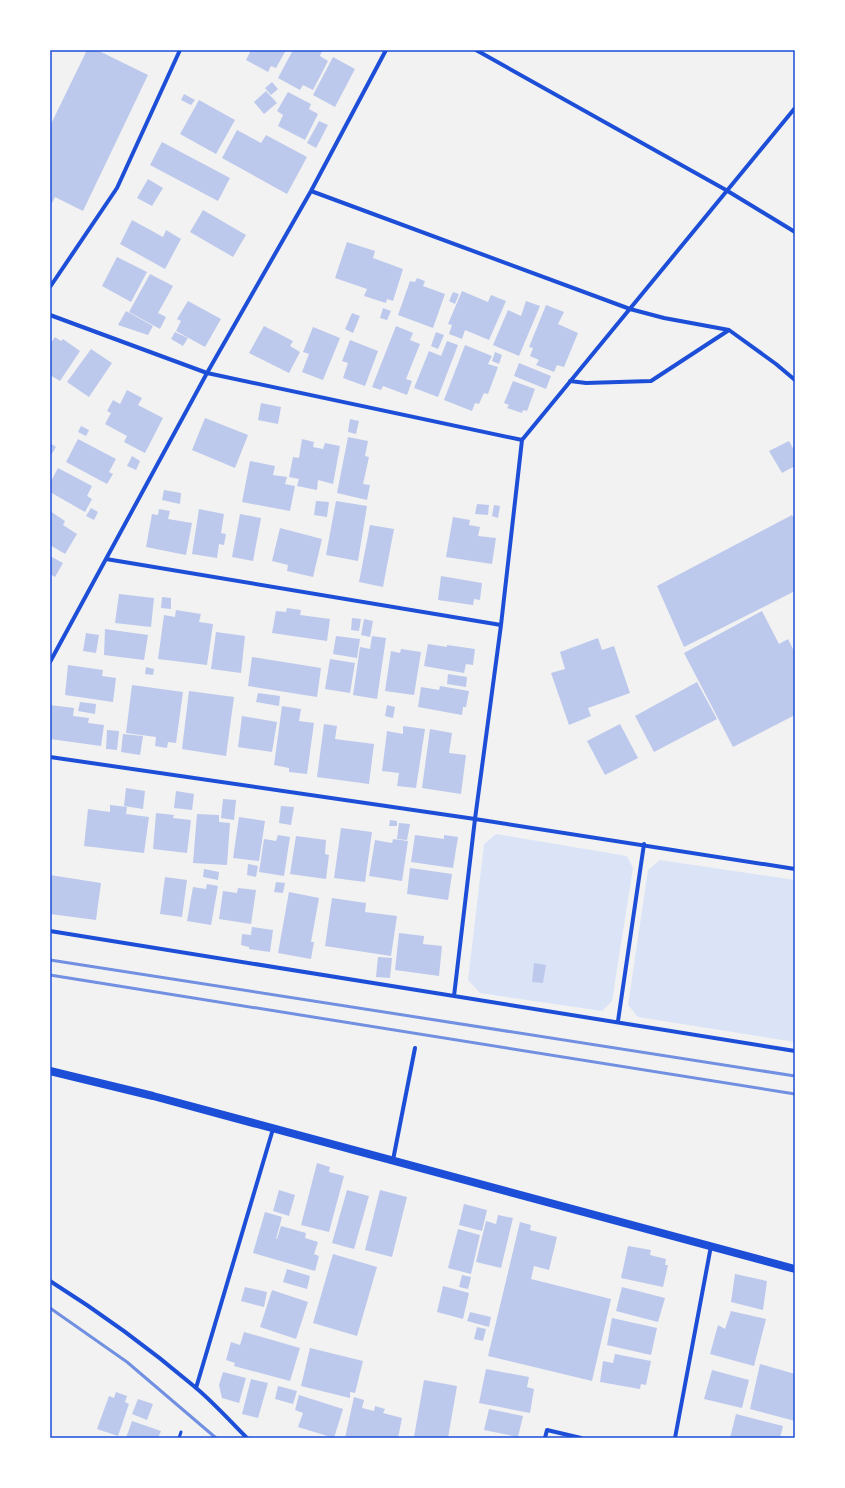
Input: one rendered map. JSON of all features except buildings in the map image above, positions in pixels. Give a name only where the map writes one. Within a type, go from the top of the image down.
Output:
[{"type":"main road","points":[[50,1071],[153,1096],[795,1269]]},
{"type":"street","points":[[50,287],[117,188],[180,50]]},
{"type":"street","points":[[50,662],[207,373],[311,191],[386,50]]},
{"type":"street","points":[[476,50],[726,190],[795,232]]},
{"type":"street","points":[[454,996],[475,818],[501,625],[522,440],[726,190],[795,108]]},
{"type":"street","points":[[311,191],[630,308],[664,318],[729,330],[776,364],[795,380]]},
{"type":"street","points":[[50,315],[207,373],[522,440]]},
{"type":"street","points":[[570,381],[586,383],[651,381],[729,330]]},
{"type":"street","points":[[106,559],[501,625]]},
{"type":"street","points":[[50,758],[475,818],[795,869]]},
{"type":"street","points":[[618,1021],[644,844]]},
{"type":"street","points":[[50,931],[618,1021],[795,1051]]},
{"type":"street","points":[[393,1161],[415,1048]]},
{"type":"street","points":[[196,1388],[273,1129]]},
{"type":"street","points":[[675,1438],[711,1246]]},
{"type":"street","points":[[50,1281],[88,1305],[129,1335],[196,1388],[247,1438]]},
{"type":"street","points":[[545,1438],[547,1430],[581,1438]]},
{"type":"lane","points":[[179,1438],[181,1432]]},
{"type":"shaded area","points":[[496,834],[627,856],[633,868],[612,1001],[602,1011],[480,993],[468,980],[484,844]]},
{"type":"shaded area","points":[[660,860],[795,880],[795,1042],[638,1017],[628,1005],[648,870]]},
{"type":"railway","points":[[50,960],[795,1076]]},
{"type":"railway","points":[[50,975],[795,1094]]},
{"type":"railway","points":[[50,1308],[127,1362],[216,1438]]}]
